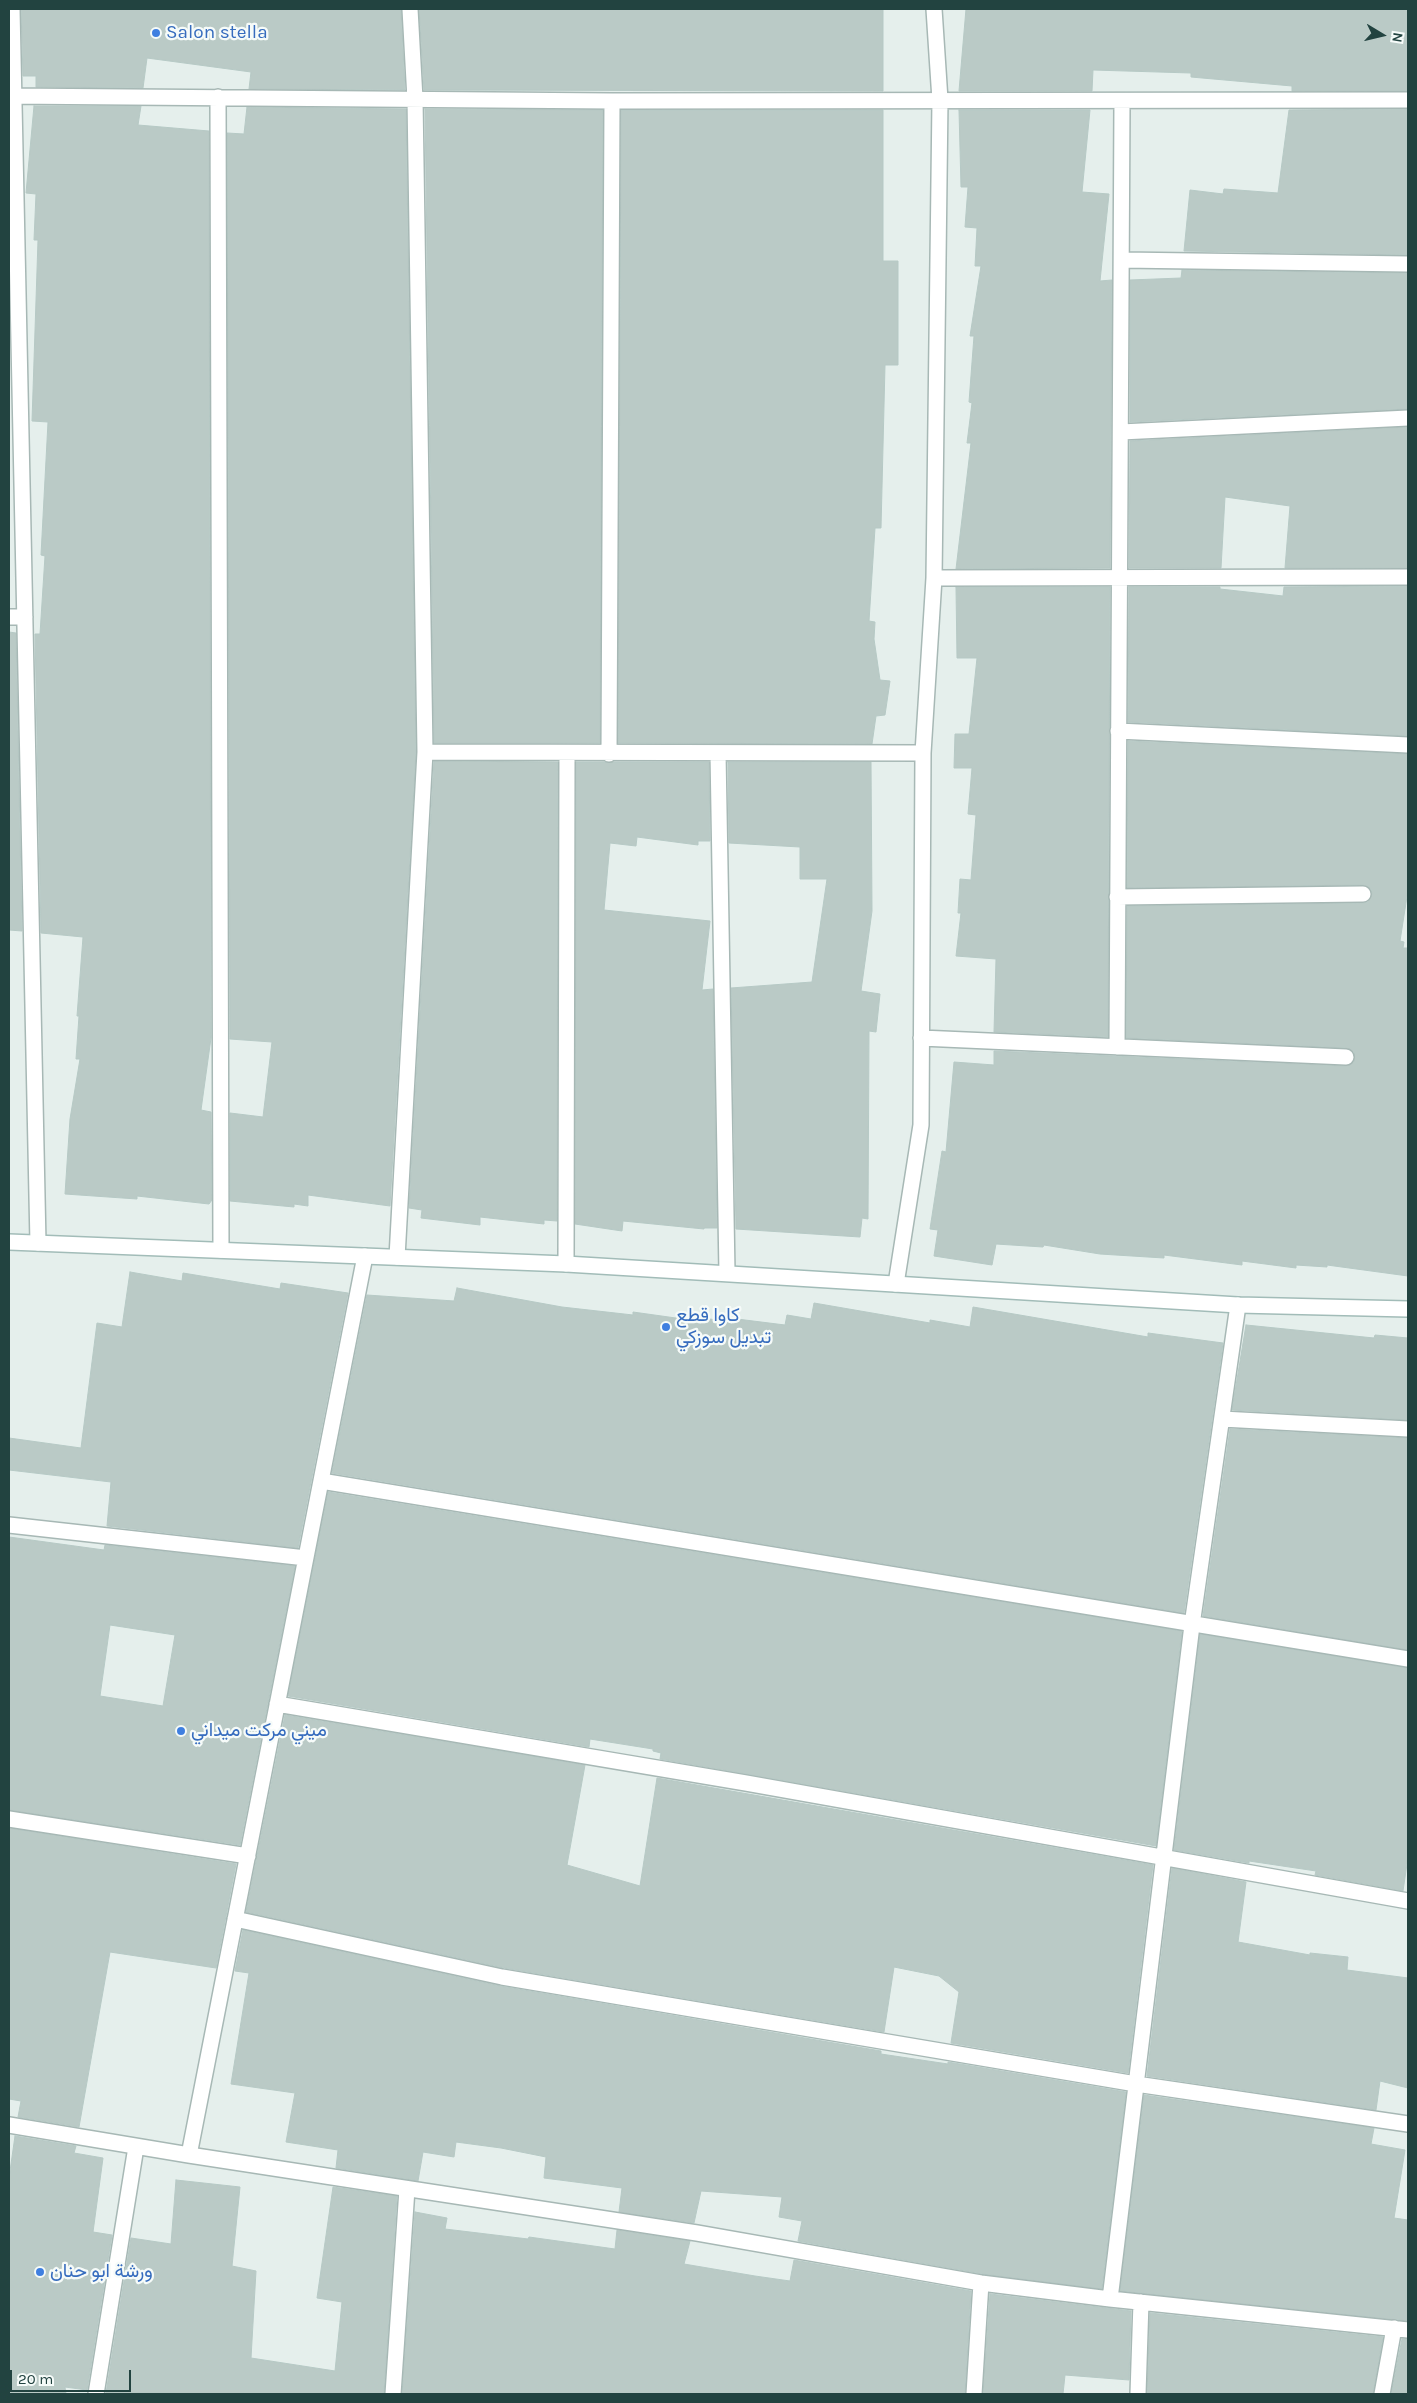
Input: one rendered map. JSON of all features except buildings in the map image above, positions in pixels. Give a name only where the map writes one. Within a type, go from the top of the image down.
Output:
[{"type":"street","points":[[12,9],[11,96],[38,1243]]},
{"type":"street","points":[[397,1257],[425,752],[415,99],[410,9]]},
{"type":"street","points":[[896,1284],[921,1125],[923,753],[934,578],[940,100],[934,9]]},
{"type":"street","points":[[11,96],[612,101],[940,100],[1122,102],[1408,100]]},
{"type":"street","points":[[218,97],[221,1250]]},
{"type":"street","points":[[609,754],[612,101]]},
{"type":"street","points":[[1116,1047],[1122,102]]},
{"type":"street","points":[[1122,260],[1408,264]]},
{"type":"street","points":[[1121,432],[1408,418]]},
{"type":"street","points":[[934,578],[1119,576],[1408,577]]},
{"type":"street","points":[[9,617],[24,617]]},
{"type":"street","points":[[1118,731],[1408,745]]},
{"type":"street","points":[[425,752],[609,754],[923,753]]},
{"type":"street","points":[[566,1264],[567,753]]},
{"type":"street","points":[[718,753],[727,1273]]},
{"type":"street","points":[[1117,897],[1363,894]]},
{"type":"street","points":[[921,1038],[1346,1058]]},
{"type":"street","points":[[9,1242],[566,1264],[1238,1305],[1408,1309]]},
{"type":"street","points":[[189,2155],[364,1256]]},
{"type":"street","points":[[1110,2299],[1192,1625],[1238,1305]]},
{"type":"street","points":[[1222,1420],[1408,1430]]},
{"type":"street","points":[[321,1481],[1408,1659]]},
{"type":"street","points":[[9,1525],[306,1558]]},
{"type":"street","points":[[277,1704],[1164,1856],[1408,1901]]},
{"type":"street","points":[[9,1819],[248,1856]]},
{"type":"street","points":[[235,1919],[502,1977],[1136,2084],[1408,2124]]},
{"type":"street","points":[[9,2125],[136,2147],[697,2233],[981,2283],[1110,2299],[1401,2329],[1382,2394]]},
{"type":"street","points":[[96,2394],[136,2147]]},
{"type":"street","points":[[393,2394],[407,2189]]},
{"type":"street","points":[[974,2394],[981,2283]]},
{"type":"street","points":[[1138,2394],[1141,2302]]},
{"type":"place","name":"Salon stella","points":[[156,33]]},
{"type":"place","name":"كاوا قطع تبديل سوزكي","points":[[666,1327]]},
{"type":"place","name":"ميني مركت ميداني","points":[[181,1731]]},
{"type":"place","name":"ورشة ابو حنان","points":[[40,2272]]}]
